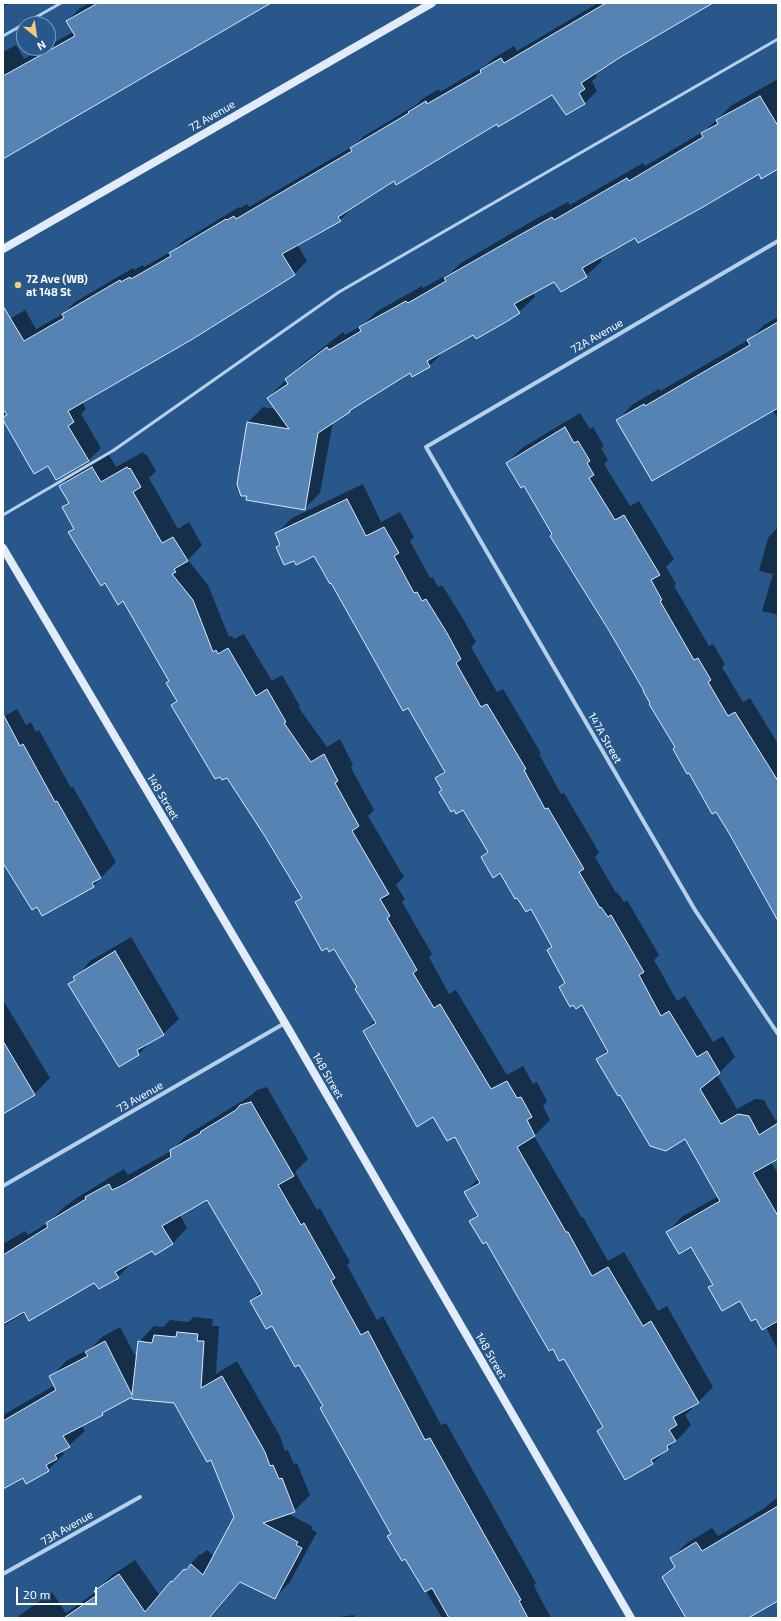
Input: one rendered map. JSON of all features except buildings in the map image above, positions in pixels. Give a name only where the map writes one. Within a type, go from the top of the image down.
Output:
[{"type":"street","name":"72 Avenue","points":[[3,249],[432,3]]},
{"type":"street","name":"72A Avenue","points":[[426,447],[778,241]]},
{"type":"street","name":"147A Street","points":[[426,447],[695,910],[778,1034]]},
{"type":"street","name":"148 Street","points":[[3,548],[285,1023],[630,1618]]},
{"type":"street","name":"73 Avenue","points":[[3,1186],[285,1023]]},
{"type":"street","name":"73A Avenue","points":[[3,1574],[140,1497]]},
{"type":"lane","points":[[38,16],[61,3]]},
{"type":"lane","points":[[3,36],[16,29]]},
{"type":"lane","points":[[3,515],[114,450],[339,292],[778,39]]},
{"type":"place","name":"72 Ave (WB) at 148 St","points":[[18,285]]}]
